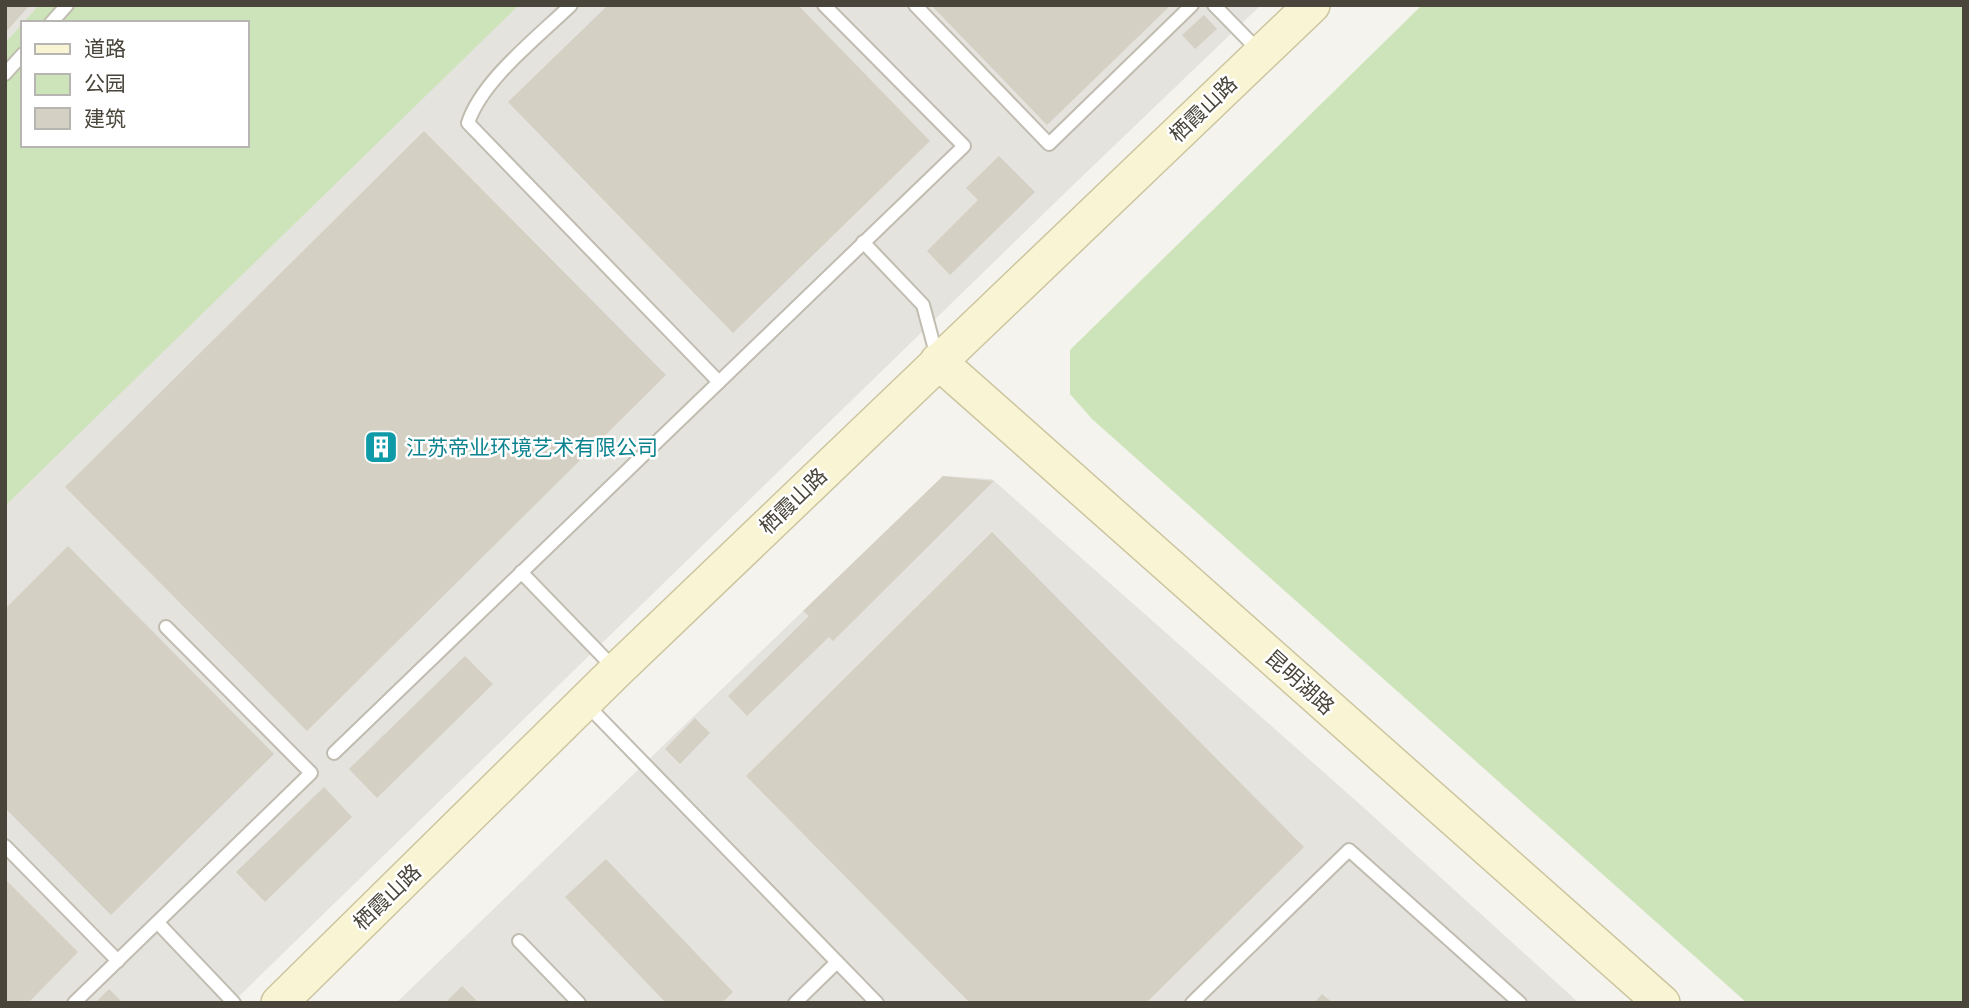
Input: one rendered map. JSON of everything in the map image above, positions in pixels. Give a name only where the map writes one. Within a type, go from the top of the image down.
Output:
[{"type":"street","name":"栖霞山路","points":[[279,1003],[617,671],[1312,5]]},
{"type":"street","name":"昆明湖路","points":[[938,361],[1662,1003]]},
{"type":"lane","points":[[53,21],[67,5]]},
{"type":"lane","points":[[571,5],[488,85],[474,106],[468,123],[719,382]]},
{"type":"lane","points":[[334,753],[964,146],[824,5]]},
{"type":"lane","points":[[915,5],[1049,144],[1192,5]]},
{"type":"lane","points":[[1214,5],[1261,53]]},
{"type":"lane","points":[[5,74],[21,56]]},
{"type":"lane","points":[[863,242],[923,305],[938,361]]},
{"type":"lane","points":[[521,572],[617,671]]},
{"type":"lane","points":[[75,1003],[311,773],[166,628]]},
{"type":"lane","points":[[585,703],[877,1003]]},
{"type":"lane","points":[[5,846],[118,961]]},
{"type":"lane","points":[[1200,1000],[1349,850],[1520,1003]]},
{"type":"lane","points":[[158,923],[234,1003]]},
{"type":"lane","points":[[519,941],[579,1003]]},
{"type":"lane","points":[[795,1003],[837,962]]},
{"type":"shaded area","points":[[5,5],[1261,5],[1069,189],[232,1003],[5,1003]]},
{"type":"shaded area","points":[[943,476],[992,479],[1363,807],[1579,1003],[396,1003]]},
{"type":"green space","points":[[39,5],[519,5],[5,506],[5,43],[21,25],[21,147],[248,147],[248,21],[25,21]]},
{"type":"green space","points":[[1422,5],[1964,5],[1964,1003],[1747,1003],[1092,419],[1070,394],[1070,350]]},
{"type":"building","points":[[5,5],[30,5],[5,33]]},
{"type":"building","points":[[608,5],[798,5],[930,141],[733,333],[508,102]]},
{"type":"building","points":[[931,5],[1171,5],[1047,125]]},
{"type":"building","points":[[1204,15],[1217,29],[1195,49],[1182,35]]},
{"type":"building","name":"江苏帝业环境艺术有限公司","points":[[424,131],[666,375],[307,731],[65,487]]},
{"type":"building","points":[[999,156],[1035,192],[950,275],[927,251],[978,200],[966,188]]},
{"type":"building","points":[[943,476],[994,481],[833,641],[829,637],[747,716],[728,696],[809,616],[803,611]]},
{"type":"building","points":[[992,532],[1304,847],[1146,1003],[970,1003],[746,776]]},
{"type":"building","points":[[68,546],[274,754],[111,915],[5,808],[5,609]]},
{"type":"building","points":[[465,656],[493,684],[377,798],[349,769]]},
{"type":"building","points":[[695,718],[710,733],[680,764],[665,749]]},
{"type":"building","points":[[324,787],[352,817],[265,902],[236,872]]},
{"type":"building","points":[[606,859],[733,992],[722,1003],[666,1003],[565,897]]},
{"type":"building","points":[[5,879],[78,952],[28,1003],[5,1003]]},
{"type":"building","points":[[462,986],[479,1003],[445,1003]]},
{"type":"building","points":[[109,989],[123,1003],[95,1003]]},
{"type":"building","points":[[1322,994],[1333,1003],[1314,1003]]},
{"type":"place","name":"江苏帝业环境艺术有限公司","points":[[381,447]]}]
